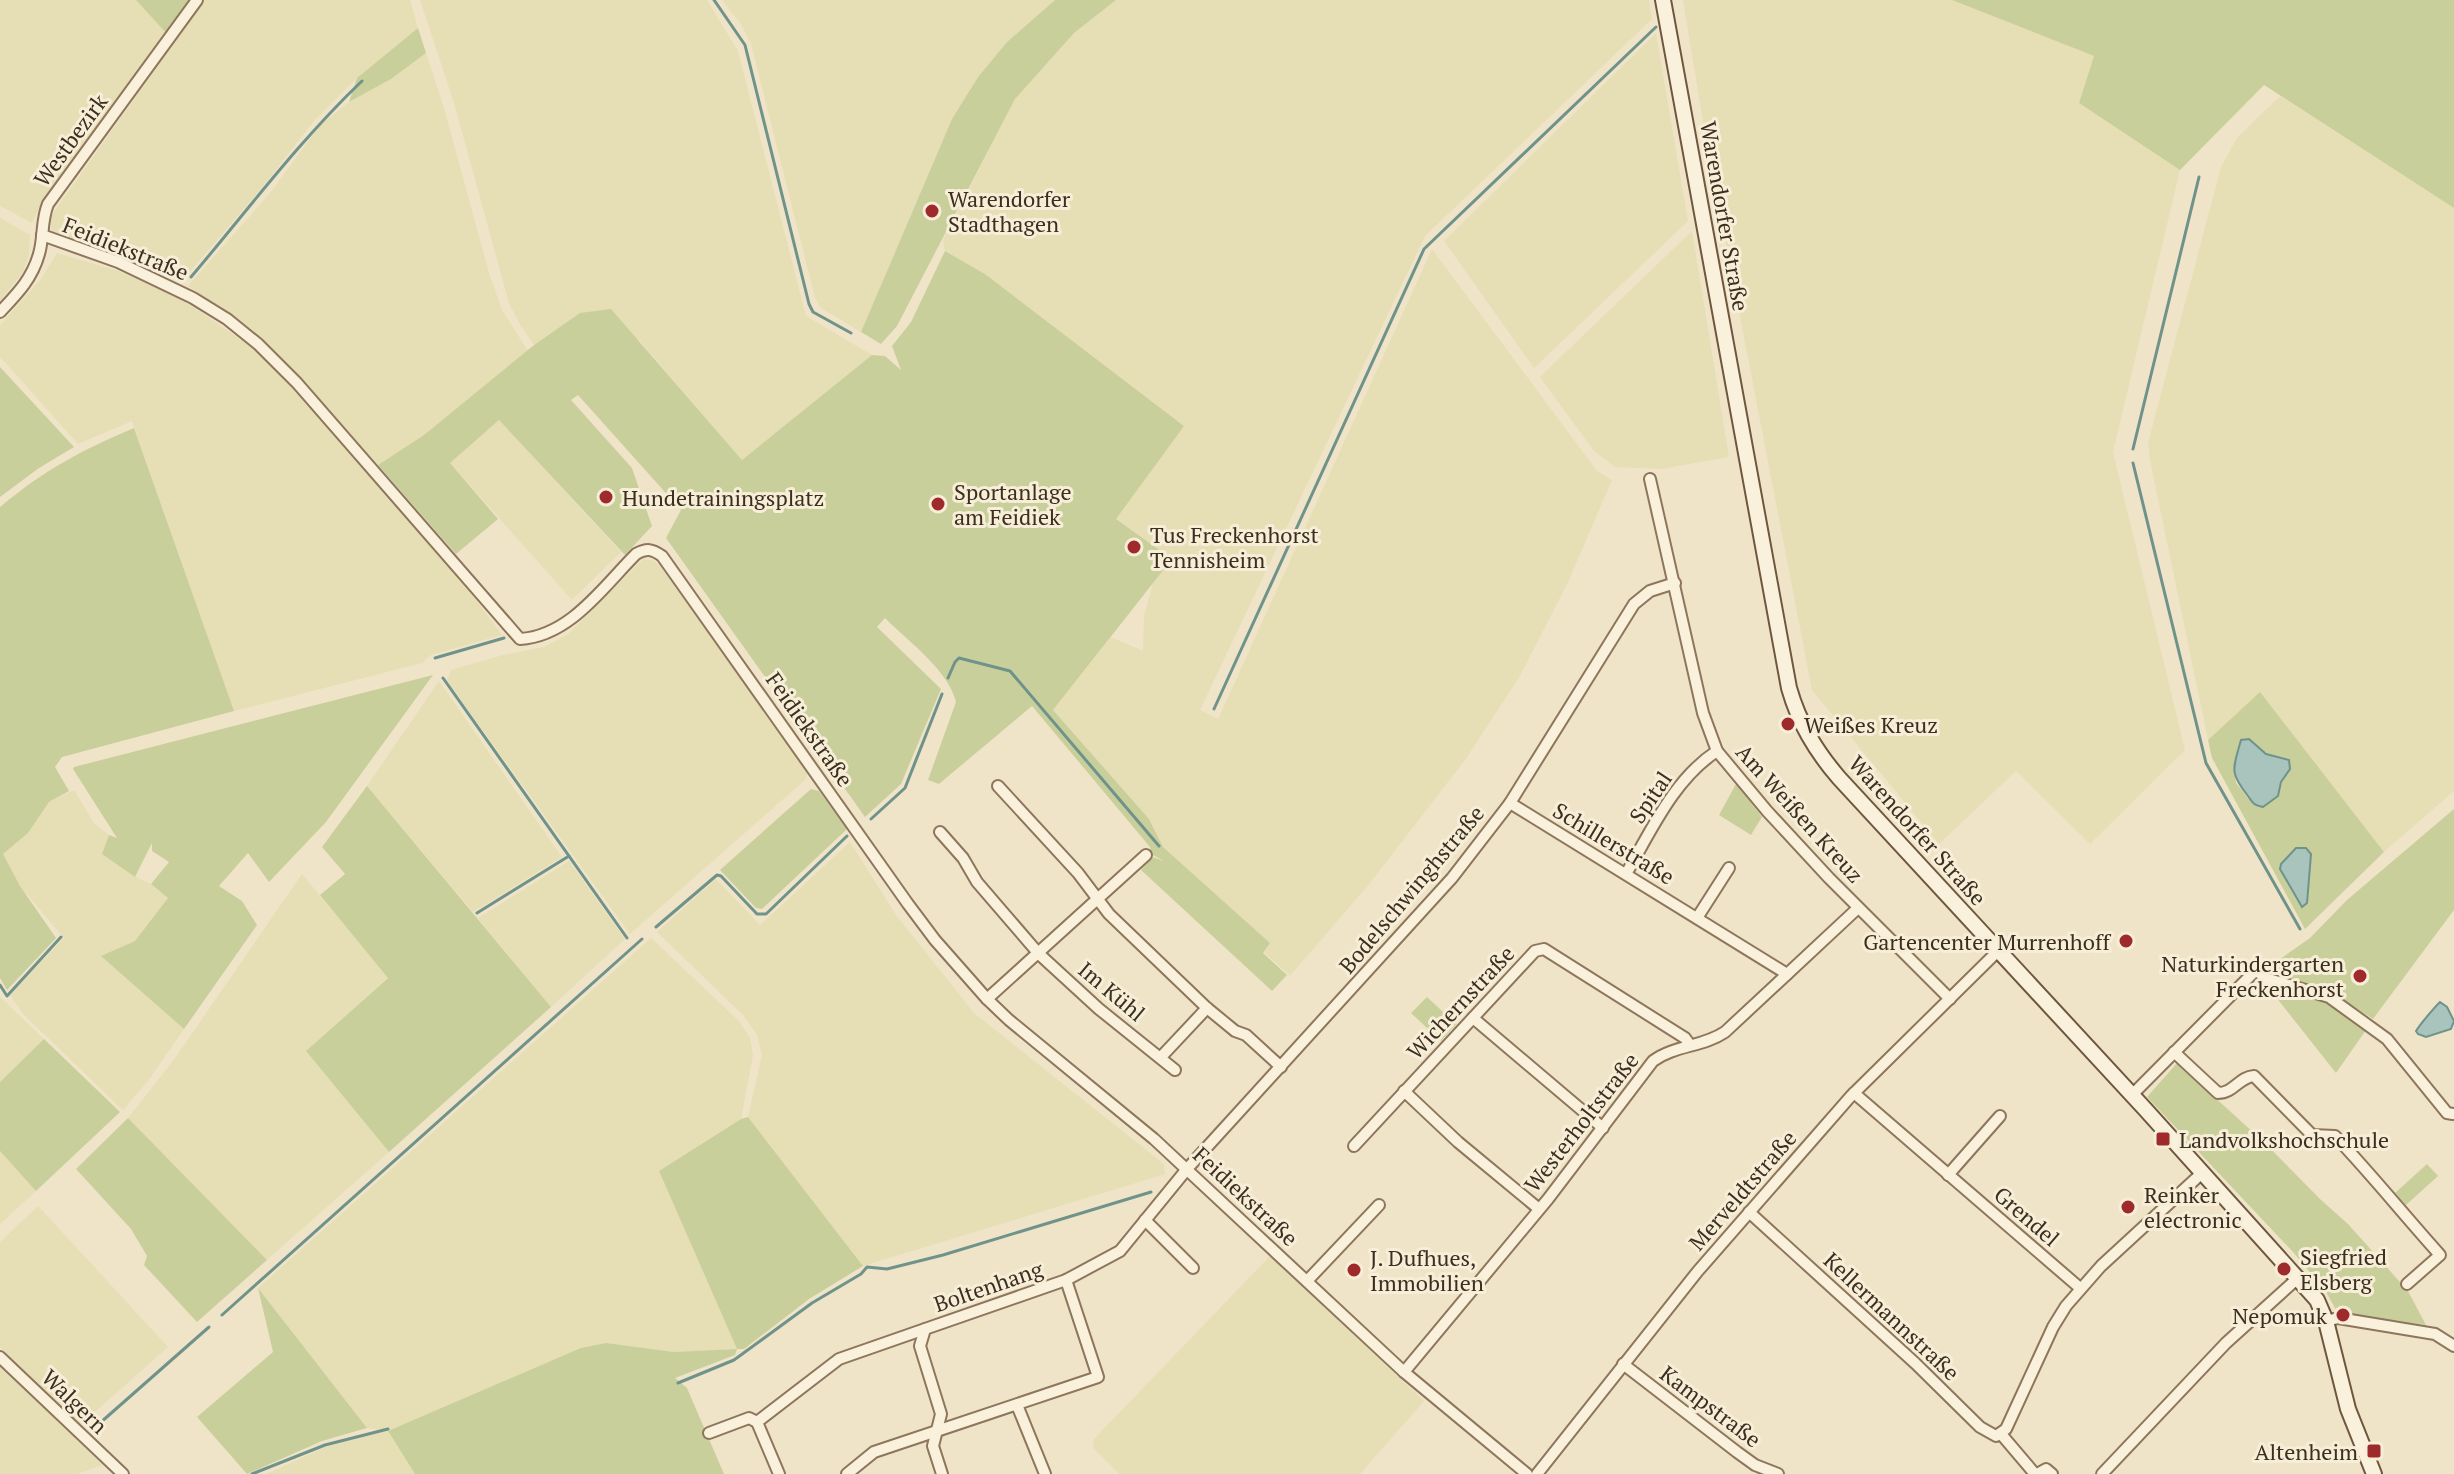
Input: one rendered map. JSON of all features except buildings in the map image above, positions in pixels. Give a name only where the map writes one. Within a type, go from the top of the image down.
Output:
[{"type":"main road","name":"Warendorfer Straße","points":[[1663,0],[1789,688],[1797,715],[1832,770],[2317,1300],[2326,1321],[2348,1409],[2374,1474]]},
{"type":"street","name":"Westbezirk","points":[[0,312],[31,276],[39,253],[42,219],[48,204],[197,0]]},
{"type":"street","name":"Feidiekstraße","points":[[42,235],[157,279],[227,319],[258,344],[306,394],[520,639],[546,635],[573,618],[636,554],[653,550],[662,556],[908,904],[987,999],[1187,1169],[1404,1372],[1527,1474]]},
{"type":"street","name":"Am Weißen Kreuz","points":[[1650,479],[1703,713],[1717,751],[1767,811],[1858,908],[1950,999]]},
{"type":"street","name":"Bodelschwinghstraße","points":[[1187,1169],[1452,878],[1510,803],[1634,604],[1650,591],[1675,583]]},
{"type":"street","name":"Spital","points":[[1626,874],[1668,802],[1699,763],[1717,751]]},
{"type":"street","points":[[998,786],[1078,873],[1109,914],[1207,1008],[1235,1031],[1246,1035],[1281,1067]]},
{"type":"street","name":"Schillerstraße","points":[[1510,803],[1787,974]]},
{"type":"street","name":"Im Kühl","points":[[940,832],[963,858],[977,882],[1039,954],[1099,1009],[1175,1070]]},
{"type":"street","points":[[987,999],[1146,855]]},
{"type":"street","points":[[1697,918],[1729,868]]},
{"type":"street","name":"Westerholtstraße","points":[[1404,1372],[1539,1209],[1653,1061],[1667,1051],[1712,1041],[1725,1032],[1858,908]]},
{"type":"street","name":"Wichernstraße","points":[[1354,1146],[1535,951],[1544,949],[1685,1038],[1690,1045]]},
{"type":"street","name":"Merveldtstraße","points":[[1537,1474],[1749,1212],[1854,1093],[1998,951]]},
{"type":"street","points":[[2132,1095],[2256,970],[2265,978],[2329,997],[2364,1022],[2387,1039],[2447,1113],[2453,1114]]},
{"type":"street","points":[[1161,1057],[1207,1008]]},
{"type":"street","points":[[1473,1018],[1603,1128]]},
{"type":"street","points":[[2174,1052],[2218,1093],[2228,1093],[2248,1076],[2254,1076],[2312,1135],[2335,1136],[2440,1255],[2407,1284]]},
{"type":"street","points":[[1404,1091],[1458,1142],[1539,1209]]},
{"type":"street","name":"Grendel","points":[[1854,1093],[2080,1288]]},
{"type":"street","points":[[1948,1175],[2000,1116]]},
{"type":"street","name":"Boltenhang","points":[[942,1474],[933,1446],[941,1414],[920,1346],[925,1329],[1066,1280],[1120,1251],[1187,1169]]},
{"type":"street","points":[[2042,1473],[2004,1429],[2053,1327],[2080,1288],[2101,1266],[2202,1173]]},
{"type":"street","points":[[1307,1281],[1379,1205]]},
{"type":"street","name":"Kellermannstraße","points":[[1749,1212],[1915,1363],[1980,1427],[1992,1436],[2004,1429]]},
{"type":"street","points":[[1145,1220],[1193,1268]]},
{"type":"street","points":[[2102,1474],[2226,1343],[2299,1277]]},
{"type":"street","points":[[847,1474],[874,1452],[1098,1377],[1066,1280]]},
{"type":"street","points":[[2326,1321],[2338,1318],[2418,1330],[2435,1334],[2454,1346]]},
{"type":"street","points":[[757,1422],[839,1359],[925,1329]]},
{"type":"street","name":"Walgern","points":[[0,1357],[123,1474]]},
{"type":"street","name":"Kampstraße","points":[[1623,1364],[1753,1469],[1778,1474]]},
{"type":"street","points":[[1017,1405],[1045,1474]]},
{"type":"street","points":[[709,1433],[749,1418],[757,1422],[779,1474]]},
{"type":"shaded area","points":[[0,0],[136,0],[167,34],[43,201],[32,223],[0,206]]},
{"type":"shaded area","points":[[205,0],[410,0],[418,28],[357,78],[314,121],[182,281],[52,231],[50,217]]},
{"type":"shaded area","points":[[420,0],[707,0],[738,51],[806,316],[872,355],[742,460],[639,340],[580,313],[534,345],[509,303],[454,103]]},
{"type":"shaded area","points":[[722,0],[1055,0],[1007,42],[978,77],[952,119],[861,332],[821,308],[815,298],[751,44]]},
{"type":"shaded area","points":[[1116,0],[1649,0],[1652,19],[1425,236],[1200,710],[1218,719],[1432,249],[1597,471],[1612,480],[1568,582],[1520,676],[1465,760],[1370,883],[1290,976],[1264,952],[1270,943],[1163,847],[1149,819],[1053,710],[1111,637],[1143,651],[1144,616],[1153,583],[1172,559],[1116,519],[1183,425],[985,274],[945,251],[943,240],[1015,99],[1074,33]]},
{"type":"shaded area","points":[[1683,0],[1952,0],[2094,56],[2079,103],[2180,170],[2113,452],[2185,750],[2090,844],[2016,771],[1939,844],[1812,690],[1706,140]]},
{"type":"shaded area","points":[[1656,33],[1688,221],[1534,368],[1444,241]]},
{"type":"shaded area","points":[[426,53],[489,273],[502,310],[528,351],[424,435],[378,465],[302,380],[261,340],[230,313],[188,286],[271,192],[320,125],[349,102],[391,79]]},
{"type":"shaded area","points":[[2280,96],[2454,208],[2454,791],[2384,852],[2260,693],[2208,740],[2150,460],[2148,443],[2221,167],[2237,138]]},
{"type":"shaded area","points":[[0,218],[30,235],[29,255],[23,272],[0,301]]},
{"type":"shaded area","points":[[1692,231],[1729,457],[1661,469],[1615,467],[1594,451],[1540,377]]},
{"type":"shaded area","points":[[57,253],[118,271],[157,288],[192,306],[257,351],[448,562],[502,635],[431,655],[422,663],[234,711],[132,421],[78,444],[0,357],[0,325],[41,279]]},
{"type":"shaded area","points":[[499,420],[621,552],[572,600],[450,463]]},
{"type":"shaded area","points":[[643,559],[652,560],[660,566],[808,772],[805,780],[630,934],[447,681],[451,670],[544,647],[568,634]]},
{"type":"shaded area","points":[[439,681],[562,857],[473,912],[367,786]]},
{"type":"shaded area","points":[[74,790],[94,823],[109,835],[102,854],[168,898],[135,941],[102,956],[184,1029],[123,1110],[23,1014],[10,995],[64,938],[20,886],[3,854],[28,833],[49,802]]},
{"type":"shaded area","points":[[850,842],[896,915],[974,1013],[1164,1164],[1165,1174],[863,1266],[748,1117],[762,1055],[757,1035],[743,1015],[657,932],[716,879],[760,925]]},
{"type":"shaded area","points":[[569,861],[625,939],[551,1007],[478,918]]},
{"type":"shaded area","points":[[302,874],[388,977],[306,1051],[389,1152],[267,1260],[128,1118],[173,1061]]},
{"type":"shaded area","points":[[651,938],[739,1021],[750,1038],[753,1055],[741,1119],[659,1171],[737,1349],[674,1352],[606,1343],[388,1431],[415,1474],[266,1474],[326,1447],[386,1431],[367,1428],[258,1288]]},
{"type":"shaded area","points":[[0,997],[44,1039],[0,1082]]},
{"type":"shaded area","points":[[0,1151],[36,1191],[0,1224]]},
{"type":"shaded area","points":[[38,1206],[168,1347],[80,1425],[0,1347],[0,1242]]},
{"type":"shaded area","points":[[1270,1256],[1424,1401],[1360,1474],[1119,1474],[1093,1448],[1094,1439]]},
{"type":"shaded area","points":[[0,1366],[102,1465],[77,1474],[0,1474]]},
{"type":"green space","points":[[136,0],[191,0],[167,34]]},
{"type":"green space","points":[[1055,0],[1116,0],[1074,33],[1015,99],[897,326],[881,344],[861,332],[952,119],[978,77],[1007,42]]},
{"type":"green space","points":[[1952,0],[2454,0],[2454,208],[2264,85],[2180,170],[2079,103],[2094,56]]},
{"type":"green space","points":[[418,28],[426,53],[391,79],[349,102],[357,78]]},
{"type":"green space","points":[[945,251],[985,274],[1184,426],[1116,519],[1172,559],[1053,710],[1149,819],[1163,847],[1270,943],[1263,953],[1287,975],[1272,991],[1141,870],[1153,857],[1164,861],[1151,854],[1150,847],[1032,706],[939,784],[928,780],[956,702],[937,668],[885,618],[877,627],[941,689],[901,784],[865,817],[666,538],[681,510],[578,395],[571,400],[632,468],[652,526],[625,555],[499,420],[450,463],[498,519],[456,554],[378,465],[424,435],[534,345],[580,313],[611,309],[742,460],[872,355],[885,356],[901,370],[892,346],[911,322]]},
{"type":"green space","points":[[0,367],[74,447],[0,497]]},
{"type":"green space","points":[[134,428],[234,711],[62,757],[55,767],[69,791],[49,802],[28,833],[3,854],[20,886],[56,938],[7,990],[0,978],[0,507],[64,462]]},
{"type":"green space","points":[[433,675],[326,822],[269,882],[248,853],[219,886],[242,901],[257,925],[184,1029],[101,956],[135,941],[168,898],[151,884],[169,862],[152,851],[152,843],[135,877],[102,854],[109,835],[117,838],[74,767]]},
{"type":"green space","points":[[2260,692],[2384,852],[2305,929],[2212,758],[2208,740]],"holes":[[[2249,739],[2266,754],[2289,760],[2278,796],[2253,804],[2236,783],[2234,761],[2241,740]]]},
{"type":"green space","points":[[1736,784],[1762,817],[1751,835],[1719,815]]},
{"type":"green space","points":[[367,786],[551,1007],[389,1152],[306,1051],[388,978],[320,895],[345,874],[322,847]]},
{"type":"green space","points":[[811,789],[819,791],[847,829],[762,909],[756,908],[720,870]]},
{"type":"green space","points":[[2454,809],[2454,910],[2373,1019],[2330,991],[2263,971],[2310,938],[2347,900]]},
{"type":"green space","points":[[2264,982],[2328,1002],[2366,1030],[2336,1073]]},
{"type":"green space","points":[[1427,997],[1456,1024],[1441,1041],[1411,1013]]},
{"type":"green space","points":[[44,1039],[120,1112],[36,1191],[0,1151],[0,1082]]},
{"type":"green space","points":[[2177,1063],[2348,1224],[2408,1291],[2426,1325],[2339,1315],[2326,1292],[2294,1253],[2147,1097]]},
{"type":"green space","points":[[748,1117],[863,1266],[809,1299],[744,1349],[737,1349],[659,1171]]},
{"type":"green space","points":[[128,1118],[267,1260],[197,1322],[144,1265],[147,1256],[131,1229],[76,1169]]},
{"type":"green space","points":[[2427,1164],[2438,1176],[2406,1205],[2395,1193]]},
{"type":"green space","points":[[258,1288],[367,1428],[322,1441],[247,1474],[197,1417],[273,1352]]},
{"type":"green space","points":[[606,1343],[674,1352],[737,1349],[735,1355],[675,1378],[687,1388],[724,1474],[415,1474],[388,1431],[581,1348]]},
{"type":"water","points":[[2249,739],[2266,754],[2289,760],[2290,769],[2281,782],[2278,796],[2263,807],[2252,802],[2235,775],[2241,740]]},
{"type":"water","points":[[2296,848],[2306,848],[2311,854],[2307,903],[2302,907],[2280,869]]},
{"type":"water","points":[[2440,1002],[2447,1007],[2454,1021],[2451,1029],[2426,1037],[2418,1034],[2418,1028]]},
{"type":"waterway","points":[[714,0],[745,45],[809,304],[813,312],[851,333]]},
{"type":"waterway","points":[[1214,709],[1424,249],[1656,27]]},
{"type":"waterway","points":[[191,277],[295,152],[362,81]]},
{"type":"waterway","points":[[2133,449],[2199,177]]},
{"type":"waterway","points":[[2133,463],[2206,763],[2300,929]]},
{"type":"waterway","points":[[435,658],[504,638]]},
{"type":"waterway","points":[[948,678],[959,658],[1010,671],[1159,846]]},
{"type":"waterway","points":[[443,678],[627,938]]},
{"type":"waterway","points":[[871,819],[905,788],[942,694]]},
{"type":"waterway","points":[[656,927],[717,875],[757,914],[766,914],[847,836]]},
{"type":"waterway","points":[[477,913],[569,856]]},
{"type":"waterway","points":[[0,985],[7,996],[61,937]]},
{"type":"waterway","points":[[222,1315],[642,939]]},
{"type":"waterway","points":[[678,1383],[734,1360],[867,1267],[887,1269],[943,1255],[1151,1192]]},
{"type":"waterway","points":[[92,1430],[209,1327]]},
{"type":"waterway","points":[[252,1474],[325,1445],[388,1429]]},
{"type":"place","name":"Warendorfer Stadthagen","points":[[932,211]]},
{"type":"place","name":"Hundetrainingsplatz","points":[[606,497]]},
{"type":"place","name":"Sportanlage am Feidiek","points":[[938,504]]},
{"type":"place","name":"Tus Freckenhorst Tennisheim","points":[[1134,547]]},
{"type":"place","name":"Weißes Kreuz","points":[[1788,724]]},
{"type":"place","name":"Gartencenter Murrenhoff","points":[[2126,941]]},
{"type":"place","name":"Naturkindergarten Freckenhorst","points":[[2360,976]]},
{"type":"place","name":"Landvolkshochschule","points":[[2163,1139]]},
{"type":"place","name":"Reinker electronic","points":[[2128,1207]]},
{"type":"place","name":"Siegfried Elsberg","points":[[2284,1269]]},
{"type":"place","name":"J. Dufhues, Immobilien","points":[[1354,1270]]},
{"type":"place","name":"Nepomuk","points":[[2343,1315]]},
{"type":"place","name":"Altenheim","points":[[2374,1451]]}]
